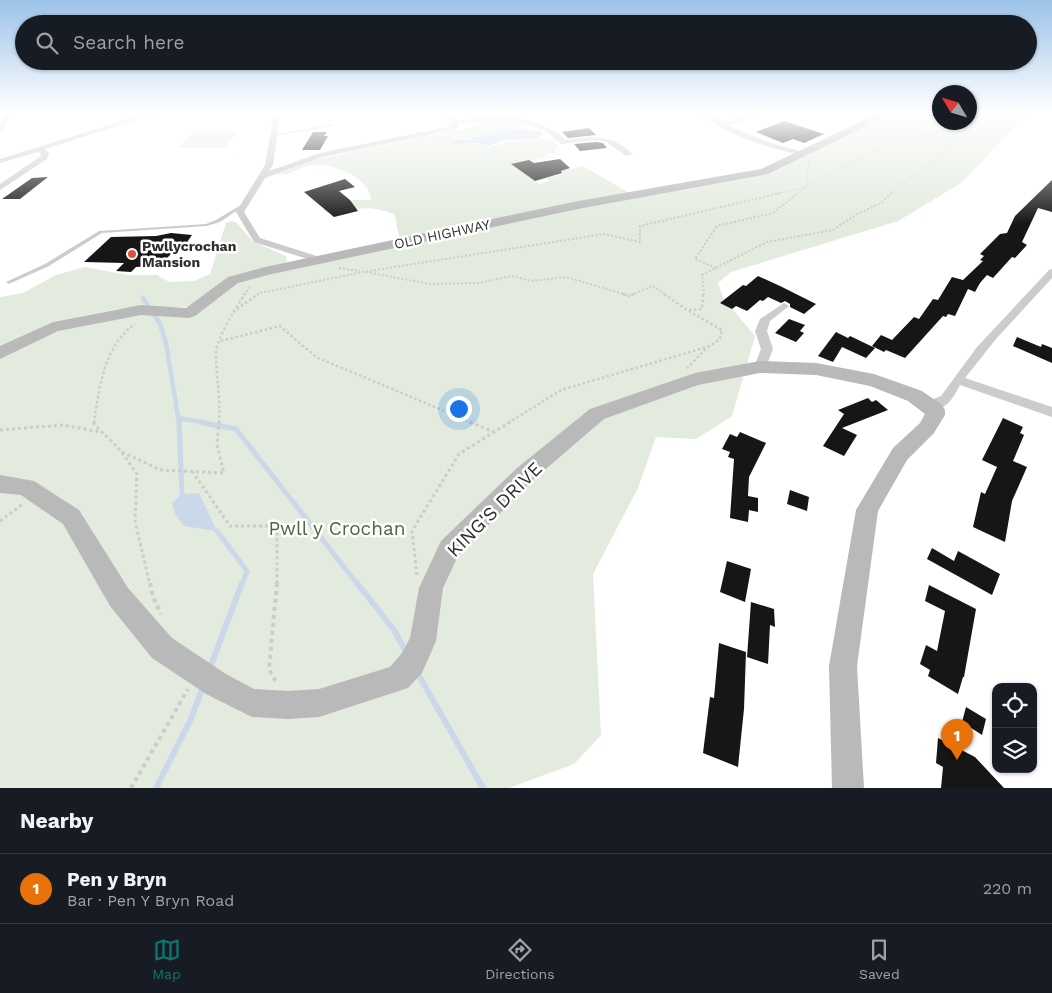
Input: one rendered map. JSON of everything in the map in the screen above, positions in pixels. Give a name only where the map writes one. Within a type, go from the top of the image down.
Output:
[{"type":"street","points":[[0,161],[36,150]]},
{"type":"street","points":[[0,188],[11,178],[44,157],[45,153],[40,150]]},
{"type":"street","points":[[272,150],[269,165],[240,212],[258,240],[320,260]]},
{"type":"street","points":[[263,176],[320,155],[347,150]]},
{"type":"street","points":[[623,150],[629,154]]},
{"type":"street","points":[[788,150],[801,153]]},
{"type":"street","name":"OLD HIGHWAY","points":[[0,353],[54,327],[141,310],[190,313],[233,280],[578,205],[764,172],[808,150]]},
{"type":"street","points":[[931,405],[941,404],[945,401],[989,338],[1052,272]]},
{"type":"street","points":[[760,367],[767,349],[761,331],[765,319],[784,306]]},
{"type":"street","name":"KING'S DRIVE","points":[[0,484],[26,487],[71,517],[119,597],[162,648],[207,678],[252,704],[288,705],[319,703],[405,670],[423,641],[431,588],[449,549],[525,474],[597,414],[695,379],[760,367],[816,369],[874,380],[915,396],[931,405]]},
{"type":"street","points":[[958,380],[1052,412]]},
{"type":"street","points":[[848,788],[843,666],[867,510],[900,454],[927,428],[935,415],[935,410],[931,405]]},
{"type":"lane","points":[[9,282],[47,265],[101,232],[207,225],[218,221],[246,203]]},
{"type":"path","points":[[540,159],[555,157],[559,150]]},
{"type":"path","points":[[716,268],[695,260],[717,226],[773,213],[806,187],[875,150]]},
{"type":"path","points":[[687,310],[702,310],[704,302],[702,275],[767,242],[833,230],[856,214],[881,203],[904,181],[947,150]]},
{"type":"path","points":[[233,312],[260,293],[363,272],[604,234],[640,242],[640,226],[806,187]]},
{"type":"path","points":[[332,267],[430,284],[479,283],[511,276],[532,281],[566,277],[629,296],[653,286],[687,310],[722,330],[720,338],[686,369],[695,379]]},
{"type":"path","points":[[121,451],[161,470],[224,473],[217,445],[221,402],[216,351],[233,312],[250,287]]},
{"type":"path","points":[[157,311],[128,327],[114,347],[99,388],[94,424],[121,451],[137,474],[135,521],[153,597],[164,621]]},
{"type":"path","points":[[220,341],[280,326],[316,356],[494,432]]},
{"type":"path","points":[[417,577],[412,531],[460,454],[561,390],[708,347]]},
{"type":"path","points":[[0,430],[62,425],[103,433]]},
{"type":"path","points":[[192,471],[230,526],[278,526],[278,569],[269,669],[288,705]]},
{"type":"path","points":[[0,521],[36,494]]},
{"type":"path","points":[[131,788],[207,678]]},
{"type":"green space","name":"Pwll y Crochan","points":[[362,150],[556,150],[554,153],[548,153],[546,156],[512,165],[539,184],[549,181],[546,178],[562,174],[561,171],[583,166],[633,195],[764,172],[811,150],[993,150],[961,183],[898,221],[731,272],[718,283],[723,298],[755,336],[732,416],[696,439],[656,437],[638,488],[593,574],[601,735],[574,764],[509,788],[0,788],[0,353],[53,327],[141,310],[189,313],[233,280],[400,243],[395,215],[370,208],[328,213],[323,210],[326,207],[354,200],[371,200],[364,184],[357,178],[339,169],[319,165],[303,167],[282,175],[278,174],[317,159]]},
{"type":"green space","points":[[232,221],[237,223],[252,241],[286,256],[287,262],[229,278],[188,307],[118,309],[52,322],[0,348],[0,297],[23,293],[56,275],[85,267],[128,275],[157,275],[169,282],[194,281],[210,274],[226,223]]},
{"type":"water","points":[[199,493],[217,531],[184,526],[175,514],[172,503],[182,494]]},
{"type":"building","points":[[560,159],[570,168],[561,171],[562,173],[535,181],[511,164],[529,160],[534,163]]},
{"type":"building","points":[[48,177],[20,199],[2,199],[32,178]]},
{"type":"building","points":[[345,179],[355,187],[339,191],[350,200],[358,211],[334,217],[304,192]]},
{"type":"building","points":[[1052,180],[1052,212],[1038,208],[1022,242],[1027,245],[1015,258],[1012,257],[993,278],[987,275],[975,292],[968,289],[955,316],[948,314],[946,317],[943,316],[905,358],[886,350],[884,352],[872,346],[881,335],[892,340],[914,317],[919,319],[933,299],[938,300],[952,277],[963,280],[983,261],[980,260],[984,256],[980,254],[1000,234],[1007,233],[1015,216]]},
{"type":"building","name":"Pwllycrochan Mansion","points":[[171,233],[192,235],[185,245],[180,245],[159,266],[136,267],[131,272],[116,271],[124,263],[84,262],[111,237],[156,236]]},
{"type":"building","points":[[758,276],[816,304],[804,314],[790,307],[790,304],[785,301],[781,303],[768,297],[763,301],[760,300],[747,311],[736,306],[732,309],[720,303]]},
{"type":"building","points":[[789,319],[805,325],[800,331],[804,333],[796,342],[775,333]]},
{"type":"building","points":[[836,332],[848,338],[850,336],[875,348],[866,358],[842,347],[833,362],[818,356]]},
{"type":"building","points":[[1017,337],[1041,347],[1042,344],[1052,348],[1052,363],[1013,346]]},
{"type":"building","points":[[868,398],[872,402],[876,400],[888,410],[842,428],[857,435],[844,456],[823,446],[844,414],[838,410]]},
{"type":"building","points":[[1003,418],[1023,427],[1020,433],[1024,435],[1013,461],[1027,467],[1012,501],[1005,542],[973,527],[981,492],[985,494],[997,467],[982,460]]},
{"type":"building","points":[[740,432],[766,443],[749,477],[748,496],[758,498],[758,512],[749,510],[748,522],[730,518],[734,459],[728,457],[730,452],[722,449],[730,434],[737,437]]},
{"type":"building","points":[[790,490],[809,497],[807,511],[787,504]]},
{"type":"building","points":[[932,548],[954,561],[958,551],[1000,574],[992,595],[927,559]]},
{"type":"building","points":[[727,561],[751,569],[745,602],[720,592]]},
{"type":"building","points":[[929,585],[976,609],[964,677],[958,694],[928,676],[930,670],[920,664],[926,645],[937,651],[945,611],[925,601]]},
{"type":"building","points":[[751,602],[774,609],[775,627],[770,625],[768,664],[747,657]]},
{"type":"building","points":[[719,643],[746,652],[744,709],[738,767],[703,753],[710,697],[714,698]]},
{"type":"building","points":[[966,707],[986,719],[982,735],[962,722]]},
{"type":"building","points":[[938,738],[975,757],[1004,788],[941,788],[943,767],[936,763]]},
{"type":"waterway","points":[[143,298],[160,324],[166,343],[179,423]]},
{"type":"waterway","points":[[179,418],[206,423]]},
{"type":"waterway","points":[[179,422],[182,494]]},
{"type":"waterway","points":[[199,422],[236,429],[358,585]]},
{"type":"waterway","points":[[217,531],[247,571],[242,585]]},
{"type":"waterway","points":[[210,668],[242,583]]},
{"type":"waterway","points":[[357,583],[394,630],[407,654]]},
{"type":"waterway","points":[[417,672],[483,788]]},
{"type":"waterway","points":[[156,788],[191,719],[203,687]]},
{"type":"place","name":"Pwllycrochan Mansion","points":[[132,254]]},
{"type":"place","name":"Pen y Bryn","points":[[957,760]]}]
